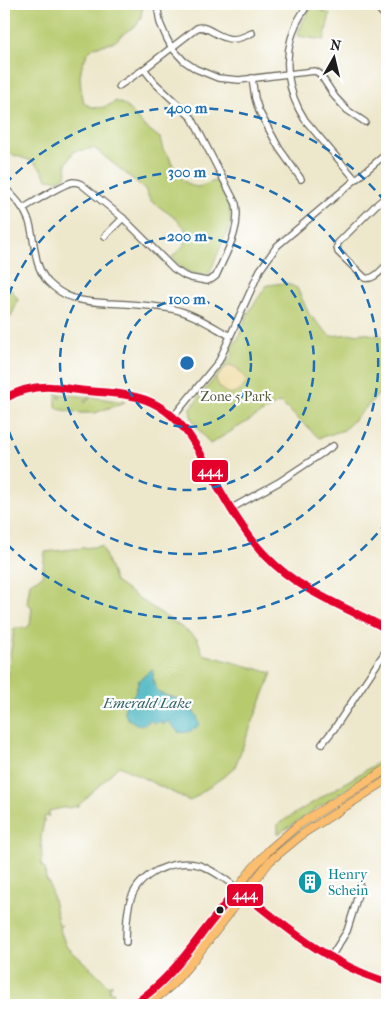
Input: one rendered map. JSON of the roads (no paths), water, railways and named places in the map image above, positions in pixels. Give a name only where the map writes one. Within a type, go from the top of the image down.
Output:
[{"type":"main road","points":[[4,399],[30,388],[45,386],[120,394],[154,404],[183,426],[241,523],[267,557],[284,573],[320,595],[387,629]]},
{"type":"main road","points":[[133,1005],[166,979],[263,856],[298,825],[387,769]]},
{"type":"main road","points":[[148,1005],[172,985],[191,963],[270,860],[304,833],[387,780]]},
{"type":"street","points":[[157,4],[162,31],[172,48],[196,69],[218,78],[239,80],[315,71],[320,74],[334,97],[365,122]]},
{"type":"street","points":[[308,4],[295,25],[288,50],[287,66],[293,95],[301,113],[356,179]]},
{"type":"street","points":[[374,4],[387,18]]},
{"type":"street","points":[[119,86],[200,26],[205,27],[218,36],[230,39],[252,33]]},
{"type":"street","points":[[24,208],[70,183],[76,182],[81,184],[122,218],[174,269],[185,276],[207,281],[212,280],[216,276],[236,231],[236,204],[192,118],[155,83],[144,69]]},
{"type":"street","points":[[252,78],[255,98],[260,111],[279,148],[301,179]]},
{"type":"street","points":[[173,417],[219,361],[260,270],[267,259],[282,241],[387,153]]},
{"type":"street","points":[[7,190],[24,208],[30,222],[38,266],[47,281],[61,293],[84,301],[150,305],[174,309],[198,318],[230,336]]},
{"type":"street","points":[[387,196],[338,242],[337,248],[338,252],[365,278],[370,279],[374,277],[387,265]]},
{"type":"street","points":[[105,236],[122,218]]},
{"type":"street","points":[[232,508],[279,482],[333,446]]},
{"type":"street","points":[[322,744],[334,730],[387,649]]},
{"type":"street","points":[[126,942],[129,902],[138,887],[147,877],[166,866],[183,863],[199,866],[220,876],[330,958],[352,970],[387,982]]},
{"type":"street","points":[[330,958],[346,930],[360,886]]},
{"type":"water","name":"Emerald Lake","points":[[153,670],[154,682],[161,694],[185,704],[198,717],[197,719],[200,724],[190,731],[178,732],[168,721],[163,725],[160,721],[155,724],[151,720],[141,725],[127,718],[124,711],[126,702],[135,693],[139,680]]},
{"type":"place","name":"Henry Schein","points":[[310,882]]},
{"type":"park label","name":"Zone 5 Park","points":[[236,396]]}]
